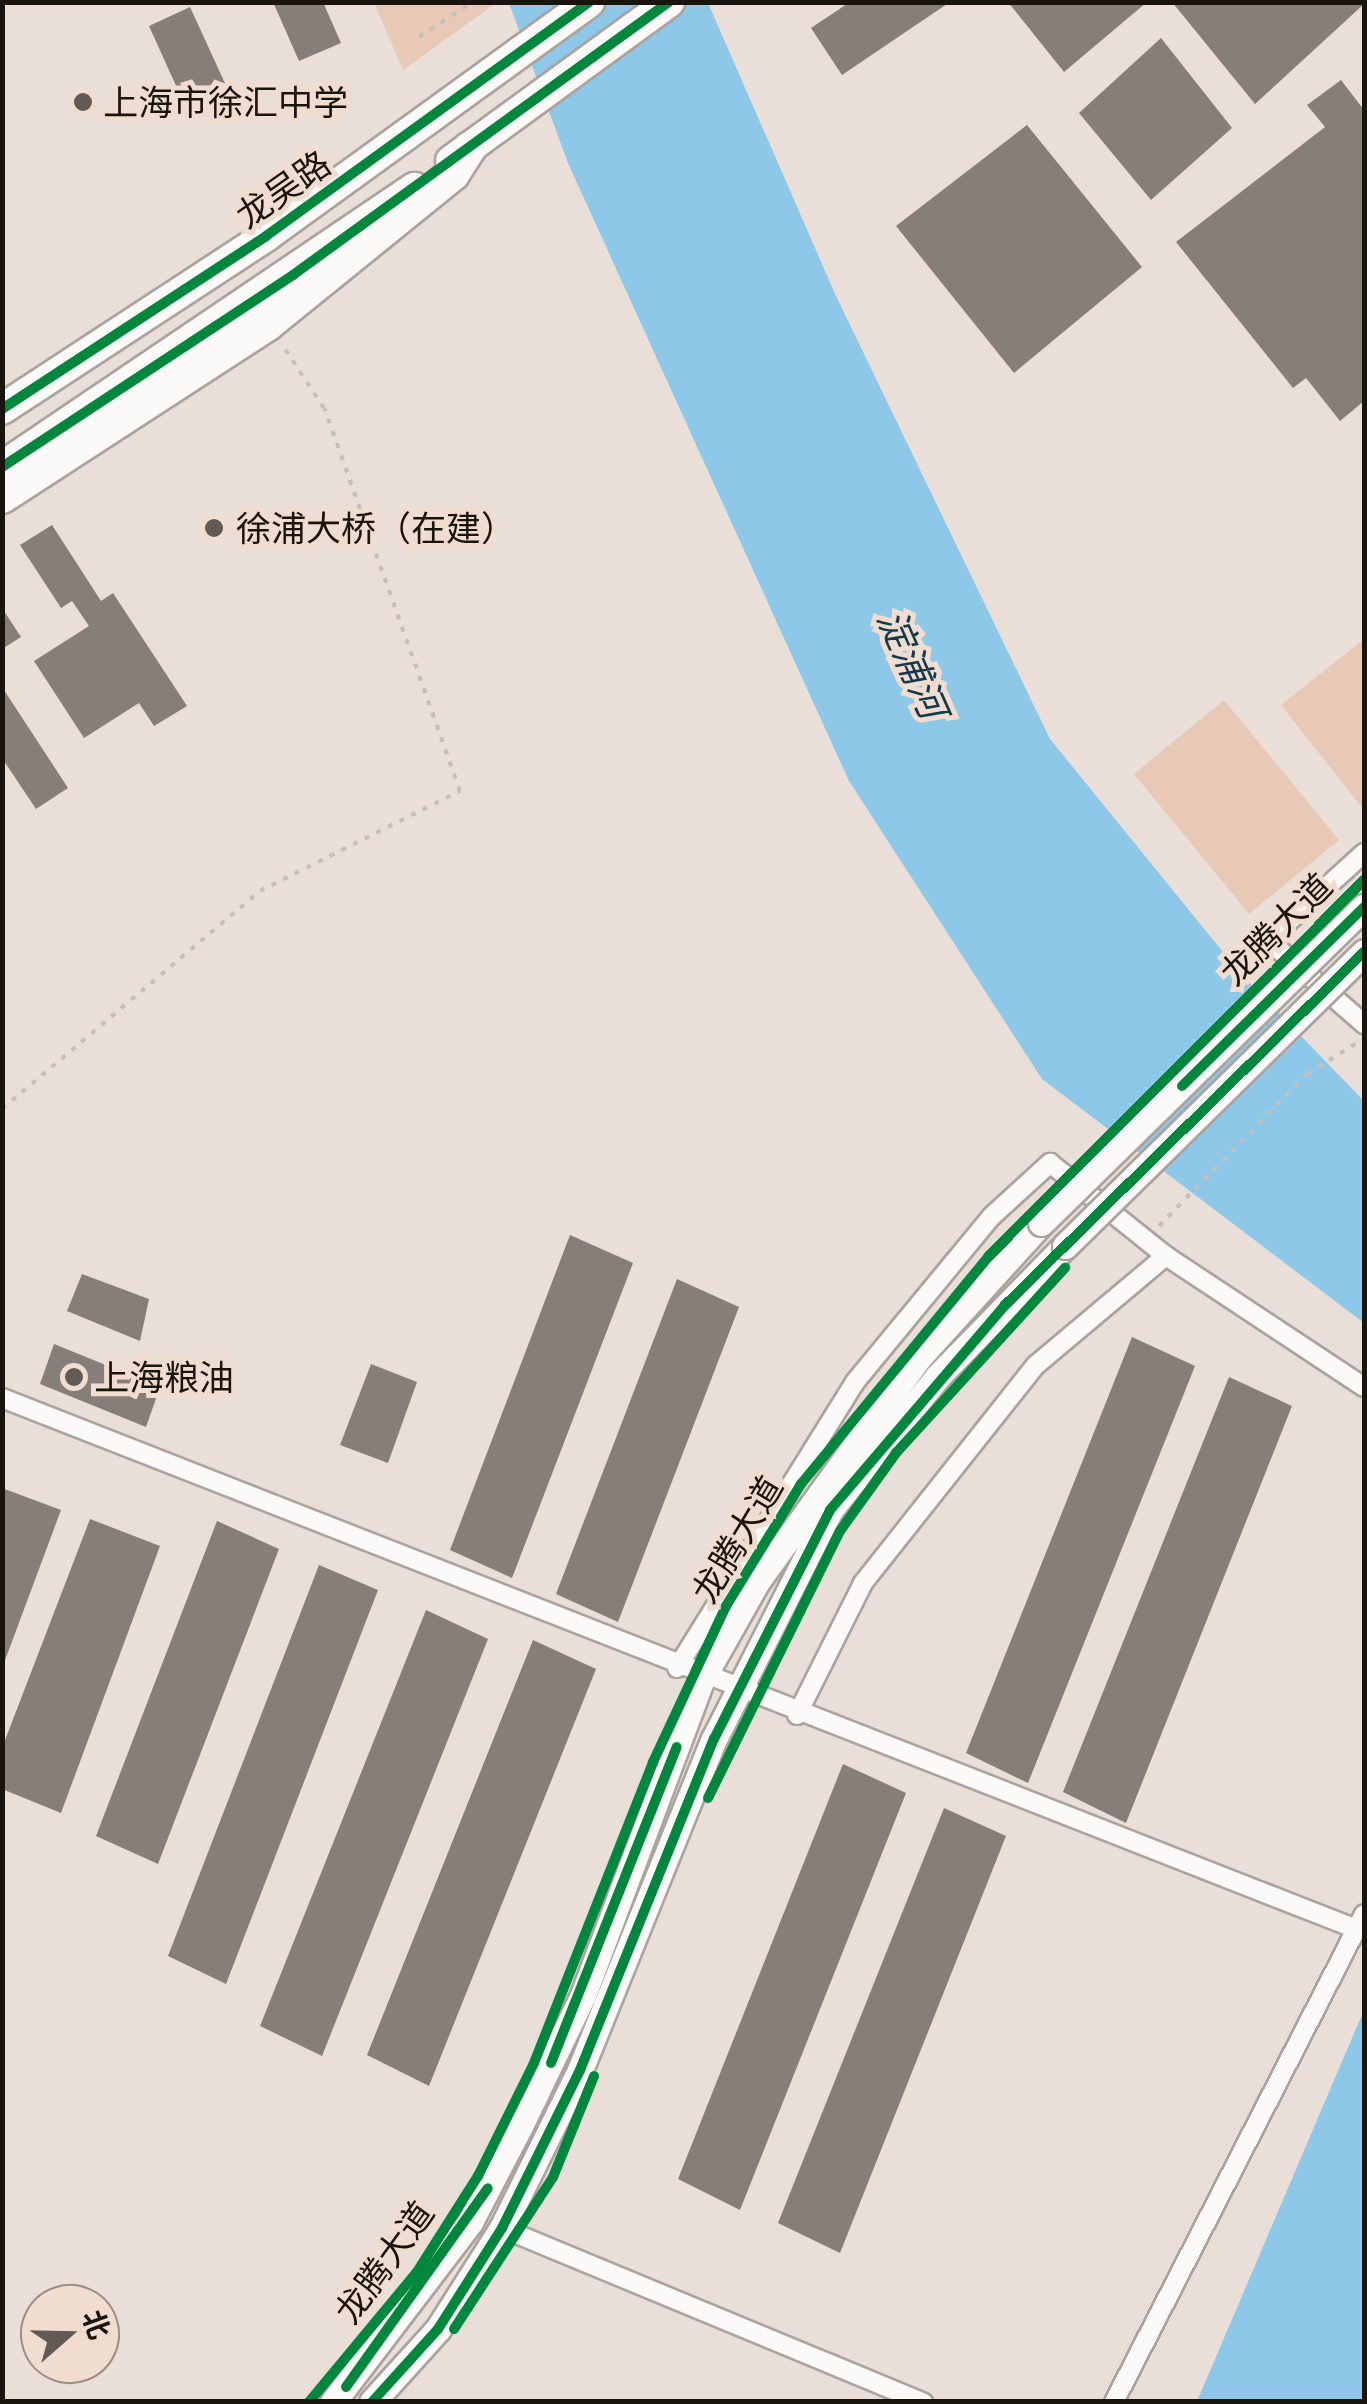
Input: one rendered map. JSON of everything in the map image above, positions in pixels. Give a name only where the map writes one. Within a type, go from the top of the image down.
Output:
[{"type":"highway","points":[[5,486],[268,324],[300,284],[452,174],[470,148]]},
{"type":"main road","name":"龙吴路","points":[[2,409],[266,236],[589,2]]},
{"type":"main road","points":[[470,148],[669,2]]},
{"type":"main road","points":[[5,486],[300,284]]},
{"type":"main road","name":"龙腾大道","points":[[332,2402],[470,2222],[584,1995],[702,1680],[801,1513],[920,1356],[1042,1224],[1364,908]]},
{"type":"main road","name":"龙腾大道","points":[[372,2402],[438,2329],[502,2228],[580,2070],[737,1692],[830,1510],[938,1376],[1364,952]]},
{"type":"street","points":[[1364,854],[1268,940],[1364,1024]]},
{"type":"street","points":[[677,1668],[854,1382],[1050,1163],[1166,1256],[1364,1387]]},
{"type":"street","points":[[797,1716],[863,1583],[1036,1365],[1166,1256]]},
{"type":"street","points":[[2,1398],[702,1680],[1362,1922],[1114,2402]]},
{"type":"street","points":[[502,2228],[924,2402]]},
{"type":"path","points":[[419,37],[472,2]]},
{"type":"path","points":[[2,1109],[260,891],[460,791],[324,408],[268,324]]},
{"type":"path","points":[[1148,1242],[1172,1206],[1308,1074],[1364,1039]]},
{"type":"shaded area","points":[[374,3],[496,3],[403,70]]},
{"type":"shaded area","points":[[1364,639],[1364,810],[1281,705]]},
{"type":"shaded area","points":[[1224,700],[1339,840],[1249,914],[1134,774]]},
{"type":"water","name":"淀浦河","points":[[509,3],[708,3],[836,296],[1050,739],[1240,973],[1364,1101],[1364,1323],[1042,1079],[849,781],[568,163]]},
{"type":"water","points":[[1364,2010],[1364,2401],[1196,2401],[1198,2399]]},
{"type":"building","points":[[273,2],[323,2],[341,43],[299,61]]},
{"type":"building","points":[[850,2],[950,2],[842,75],[811,28]]},
{"type":"building","points":[[1008,2],[1147,2],[1064,72]]},
{"type":"building","points":[[1172,2],[1364,2],[1364,4],[1255,104]]},
{"type":"building","points":[[190,7],[229,92],[187,110],[149,26]]},
{"type":"building","points":[[1161,38],[1232,128],[1151,200],[1079,113]]},
{"type":"building","points":[[1341,80],[1364,110],[1364,401],[1340,421],[1306,378],[1293,388],[1176,242],[1325,127],[1307,105]]},
{"type":"building","points":[[1027,125],[1142,267],[1014,373],[896,226]]},
{"type":"building","points":[[52,525],[101,601],[113,593],[187,706],[154,726],[139,703],[84,738],[34,661],[89,626],[72,601],[61,608],[20,545]]},
{"type":"building","points":[[2,608],[21,637],[2,649]]},
{"type":"building","points":[[2,687],[68,788],[36,809],[2,758]]},
{"type":"building","points":[[570,1235],[633,1263],[512,1578],[450,1550]]},
{"type":"building","points":[[82,1274],[149,1299],[140,1341],[67,1311]]},
{"type":"building","points":[[677,1279],[739,1307],[618,1622],[556,1594]]},
{"type":"building","points":[[1132,1337],[1195,1366],[1028,1783],[966,1753]]},
{"type":"building","points":[[54,1344],[160,1387],[146,1427],[40,1384]]},
{"type":"building","points":[[371,1364],[417,1382],[388,1463],[340,1445]]},
{"type":"building","points":[[1229,1377],[1292,1406],[1126,1823],[1063,1792]]},
{"type":"building","points":[[2,1488],[61,1510],[4,1663],[2,1663]]},
{"type":"building","points":[[90,1519],[160,1546],[61,1813],[2,1789],[2,1748]]},
{"type":"building","points":[[217,1521],[279,1549],[158,1864],[96,1836]]},
{"type":"building","points":[[319,1565],[378,1590],[226,1984],[168,1956]]},
{"type":"building","points":[[426,1610],[488,1639],[322,2056],[260,2026]]},
{"type":"building","points":[[533,1640],[596,1669],[429,2086],[367,2055]]},
{"type":"building","points":[[843,1764],[906,1793],[740,2210],[678,2179]]},
{"type":"building","points":[[944,1808],[1006,1836],[840,2253],[778,2223]]},
{"type":"cycle path","points":[[2,409],[266,236],[589,2]]},
{"type":"cycle path","points":[[2,467],[293,275],[669,2]]},
{"type":"cycle path","points":[[309,2402],[417,2272],[478,2176],[534,2063],[653,1762],[726,1606],[801,1484],[989,1256],[1364,880]]},
{"type":"cycle path","points":[[1182,1086],[1364,907]]},
{"type":"cycle path","points":[[372,2402],[438,2329],[502,2228],[580,2070],[714,1739],[830,1510],[1005,1305],[1364,952]]},
{"type":"cycle path","points":[[708,1798],[840,1531],[896,1453],[1065,1268]]},
{"type":"cycle path","points":[[551,2063],[677,1747]]},
{"type":"cycle path","points":[[454,2329],[553,2177],[594,2076]]},
{"type":"cycle path","points":[[346,2387],[488,2188]]},
{"type":"place","name":"上海市徐汇中学","points":[[83,102]]},
{"type":"place","name":"徐浦大桥（在建）","points":[[214,528]]},
{"type":"place","name":"上海粮油","points":[[74,1377]]}]
